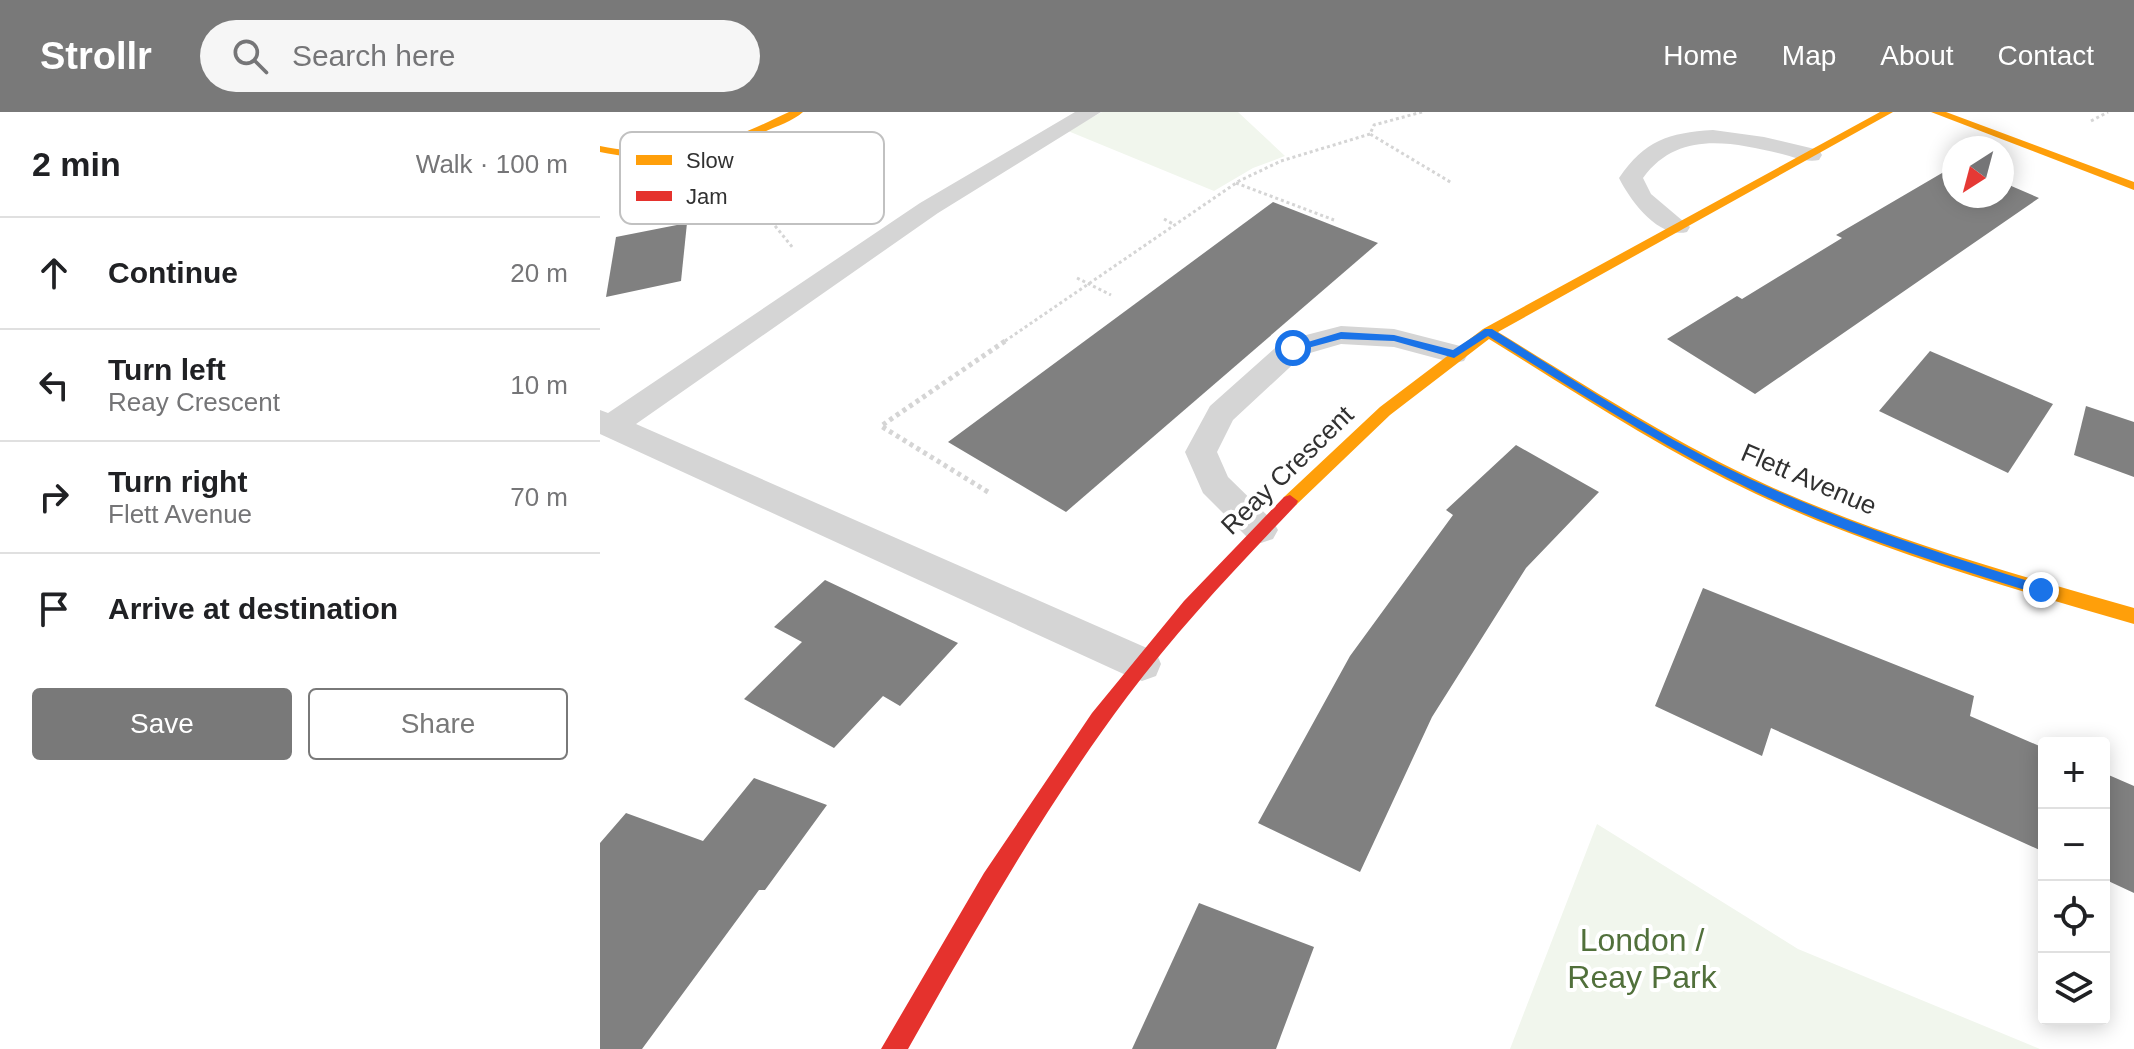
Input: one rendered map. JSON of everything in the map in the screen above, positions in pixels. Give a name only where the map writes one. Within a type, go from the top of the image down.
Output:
[{"type":"street","points":[[754,132],[798,112]]},
{"type":"street","name":"Reay Crescent","points":[[894,1049],[1007,858],[1099,720],[1142,664],[1261,530],[1327,464],[1454,354],[1488,332],[1888,112]]},
{"type":"street","points":[[1936,112],[2134,186]]},
{"type":"street","points":[[600,149],[620,156]]},
{"type":"street","name":"Flett Avenue","points":[[1488,332],[1632,421],[1761,489],[1919,552],[2134,616]]},
{"type":"lane","points":[[606,423],[967,184],[1090,112]]},
{"type":"lane","points":[[1678,227],[1641,198],[1631,178],[1640,160],[1664,146],[1695,137],[1724,136],[1811,155]]},
{"type":"lane","points":[[1261,530],[1215,484],[1201,452],[1221,414],[1293,348],[1341,335],[1394,338],[1454,354]]},
{"type":"lane","points":[[606,423],[1142,664]]},
{"type":"path","points":[[1370,134],[1374,125],[1421,112]]},
{"type":"path","points":[[988,492],[881,426],[1259,169],[1370,134],[1452,183]]},
{"type":"path","points":[[1331,139],[1337,143]]},
{"type":"path","points":[[1236,183],[1334,220]]},
{"type":"path","points":[[1164,219],[1175,225]]},
{"type":"path","points":[[774,224],[813,273],[825,278]]},
{"type":"path","points":[[1077,278],[1111,295]]},
{"type":"green space","points":[[1102,112],[1238,112],[1285,156],[1253,168],[1214,191],[1068,131]]},
{"type":"green space","name":"London / Reay Park","points":[[1597,824],[1798,949],[2040,1049],[1510,1049]]},
{"type":"building","points":[[1942,173],[1942,208],[2014,208],[2014,187],[2039,198],[1755,394],[1667,339],[1737,296],[1742,299],[1842,238],[1836,235]]},
{"type":"building","points":[[1273,202],[1378,243],[1066,512],[948,442]]},
{"type":"building","points":[[687,224],[681,281],[606,297],[616,237]]},
{"type":"building","points":[[1930,351],[2053,404],[2008,473],[1879,411]]},
{"type":"building","points":[[2086,406],[2134,422],[2134,477],[2074,455]]},
{"type":"building","points":[[1516,445],[1599,492],[1526,568],[1432,717],[1360,872],[1258,823],[1350,656],[1453,515],[1446,510]]},
{"type":"building","points":[[825,580],[958,643],[900,706],[883,696],[834,748],[744,699],[802,642],[774,627]]},
{"type":"building","points":[[1703,588],[1974,696],[1970,716],[2038,745],[2038,849],[1771,728],[1762,756],[1655,706]]},
{"type":"building","points":[[2110,776],[2134,786],[2134,893],[2110,882]]},
{"type":"building","points":[[754,778],[827,805],[765,890],[759,890],[642,1049],[600,1049],[600,843],[626,813],[703,841]]},
{"type":"building","points":[[1199,903],[1314,947],[1276,1049],[1132,1049]]},
{"type":"traffic: slow","points":[[756,132],[798,112]]},
{"type":"traffic: slow","points":[[1290,501],[1385,411],[1488,332],[1888,112]]},
{"type":"traffic: slow","points":[[1936,112],[2134,186]]},
{"type":"traffic: slow","points":[[600,149],[620,153]]},
{"type":"traffic: slow","points":[[1488,332],[1656,434],[1726,472],[1806,509],[1899,544],[2134,616]]},
{"type":"traffic: jam","points":[[894,1049],[1017,840],[1099,719],[1190,607],[1290,501]]},
{"type":"route","points":[[1293,348],[1341,335],[1394,338],[1454,354],[1488,332],[1632,421],[1761,489],[1919,552],[2041,590]]}]
